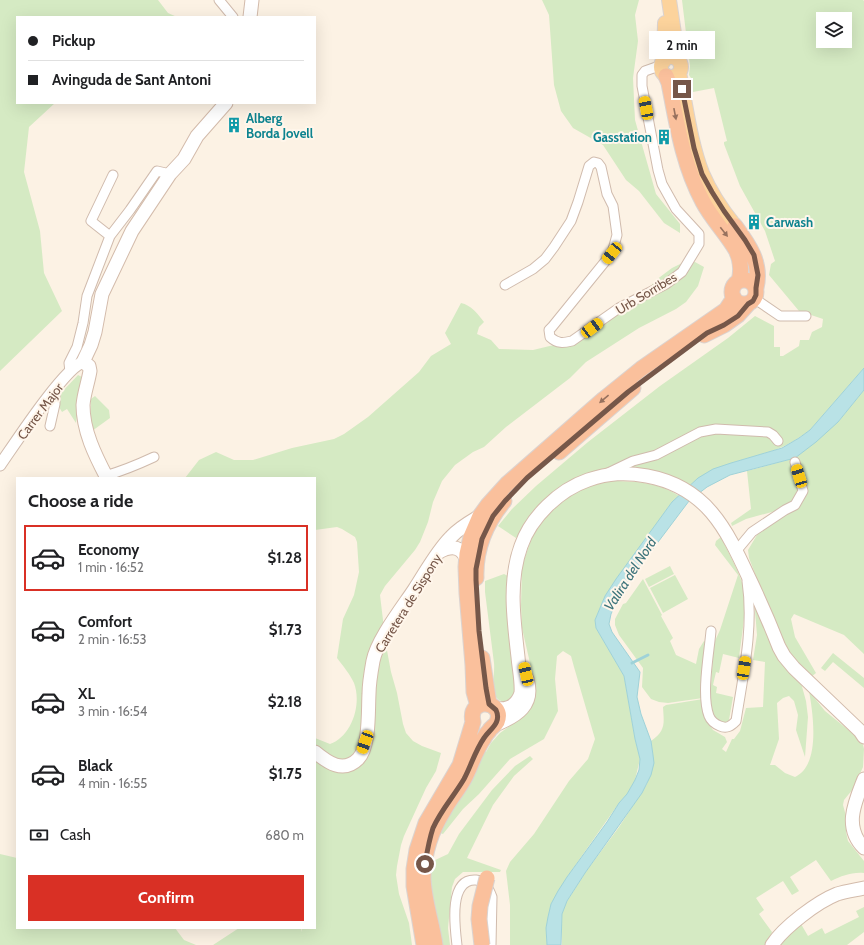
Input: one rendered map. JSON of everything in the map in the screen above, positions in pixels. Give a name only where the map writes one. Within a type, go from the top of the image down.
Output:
[{"type":"highway","points":[[670,67],[669,84],[682,146],[690,172],[704,203],[740,257],[742,272],[739,281],[733,289],[734,298],[738,303],[753,297]]},
{"type":"highway","points":[[435,945],[424,883],[425,864],[430,841],[438,820],[463,780],[474,756],[493,727],[498,716],[484,702],[474,665],[467,593],[471,566],[486,528],[498,508],[527,478],[628,392],[707,333],[738,316],[753,297],[758,275],[754,255],[735,226]]},
{"type":"highway","points":[[739,281],[749,281],[754,284],[753,297]]},
{"type":"highway","points":[[471,566],[469,547],[471,536],[480,516],[507,484],[604,399],[641,369],[726,310],[734,298]]},
{"type":"highway","points":[[424,945],[414,886],[414,869],[417,850],[426,823],[460,765],[471,728],[472,713],[484,702]]},
{"type":"highway","points":[[471,728],[475,725],[482,730],[493,727]]},
{"type":"highway","points":[[482,945],[480,906],[487,878]]},
{"type":"main road","points":[[250,16],[252,0]]},
{"type":"main road","points":[[662,0],[670,67],[702,174],[735,226]]},
{"type":"main road","points":[[669,0],[670,67]]},
{"type":"main road","points":[[106,477],[91,444],[84,422],[84,404],[90,371],[89,366],[83,362],[95,332],[102,294],[132,231],[170,174],[184,159],[205,125],[225,104]]},
{"type":"main road","points":[[484,702],[504,709],[517,702],[521,693],[513,594],[517,561],[521,546],[532,524],[542,511],[557,498],[583,482],[607,474],[630,473],[660,479],[688,492],[702,502],[721,522],[746,570],[784,656],[794,668],[855,726],[864,737]]},
{"type":"main road","points":[[442,548],[458,531],[480,516]]},
{"type":"main road","points":[[442,548],[456,540],[460,540],[469,547]]},
{"type":"main road","name":"Carretera de Sispony","points":[[316,753],[325,761],[337,766],[352,764],[359,757],[367,732],[369,692],[375,652],[396,616],[442,548],[458,549],[465,555],[471,566]]},
{"type":"main road","points":[[493,727],[517,714],[524,708],[529,696],[529,683],[514,620]]},
{"type":"main road","points":[[864,779],[852,813],[852,823],[854,835],[859,844],[864,848]]},
{"type":"main road","points":[[772,945],[784,930],[829,898],[837,894],[864,888]]},
{"type":"street","points":[[220,0],[232,16]]},
{"type":"street","name":"Urb Sorribes","points":[[505,285],[533,269],[545,259],[554,247],[570,221],[578,202],[589,166],[594,162],[601,167],[607,194],[613,206],[617,235],[612,253],[549,330],[550,338],[555,342],[565,343],[572,341],[619,308],[666,284],[682,272],[699,244],[699,234],[676,209],[662,184],[642,86],[642,75],[645,70],[670,67]]},
{"type":"street","points":[[70,372],[69,362],[78,347],[87,296],[110,236],[157,171],[170,174]]},
{"type":"street","points":[[110,236],[91,221],[113,175]]},
{"type":"street","points":[[753,297],[780,316],[806,316]]},
{"type":"street","name":"Carrer Major","points":[[0,465],[55,389],[70,372],[83,362]]},
{"type":"street","points":[[50,426],[55,404],[55,389]]},
{"type":"street","points":[[607,474],[633,461],[656,455],[700,432],[716,429],[768,432],[778,441]]},
{"type":"street","points":[[106,477],[154,457]]},
{"type":"street","points":[[735,547],[752,532],[795,505],[803,491],[795,462]]},
{"type":"street","points":[[711,631],[706,699],[709,716],[714,723],[724,728],[728,728],[736,721],[749,635],[749,596],[746,570]]},
{"type":"street","points":[[457,945],[455,928],[458,892],[460,886],[464,882],[470,880],[483,882],[489,889],[492,897],[491,945]]},
{"type":"green space","points":[[0,0],[158,0],[168,13],[175,16],[16,16],[16,104],[54,104],[29,127],[24,172],[40,231],[44,273],[62,311],[0,371]]},
{"type":"green space","points":[[542,0],[639,0],[635,15],[638,41],[633,78],[635,120],[656,194],[680,224],[680,233],[664,223],[639,191],[626,180],[603,145],[573,128],[561,111],[554,85],[549,15]]},
{"type":"green space","points":[[682,0],[864,1],[864,368],[810,430],[798,439],[784,446],[709,472],[690,486],[608,469],[526,524],[516,538],[498,526],[512,509],[536,486],[588,442],[660,386],[728,338],[755,316],[774,326],[774,347],[780,347],[780,356],[783,356],[799,346],[800,340],[809,340],[812,332],[822,327],[823,319],[799,311],[769,275],[771,264],[775,261],[765,231],[740,186],[724,144],[724,142],[727,141],[714,88],[693,92],[691,78],[689,75],[690,66]]},
{"type":"green space","points":[[695,262],[704,267],[698,286],[686,302],[676,309],[639,328],[586,362],[570,378],[506,427],[484,447],[473,452],[455,465],[442,481],[433,502],[428,522],[420,542],[385,586],[380,595],[391,672],[406,733],[413,741],[441,753],[436,771],[426,788],[404,836],[397,866],[396,875],[399,894],[409,923],[412,945],[213,945],[237,929],[301,929],[301,932],[302,929],[316,929],[316,738],[330,744],[338,740],[349,727],[356,709],[357,700],[354,683],[337,658],[343,619],[354,595],[359,572],[357,542],[355,537],[337,527],[316,530],[316,477],[186,477],[199,460],[216,452],[234,460],[253,460],[292,448],[334,439],[344,434],[368,417],[419,372],[431,356],[451,344],[445,333],[461,303],[471,308],[484,322],[479,327],[477,334],[491,340],[499,349],[533,350],[558,344],[592,332],[617,315],[649,288],[656,280],[672,268],[682,263]]},
{"type":"green space","points":[[78,375],[82,377],[76,423],[67,409],[62,412],[59,407],[61,393]]},
{"type":"green space","points":[[864,390],[864,654],[844,635],[794,614],[791,619],[795,637],[816,673],[811,677],[791,656],[769,610],[749,558],[748,550],[757,535],[779,510],[746,519],[732,526],[731,523],[751,509],[747,471],[795,458],[838,422]]},
{"type":"green space","points":[[95,396],[109,410],[110,418],[92,431],[90,426],[91,399]]},
{"type":"green space","points":[[609,481],[646,483],[671,491],[679,496],[672,502],[605,596],[595,620],[596,628],[624,676],[640,759],[635,780],[627,794],[619,803],[567,877],[551,904],[546,928],[547,945],[510,945],[510,905],[506,871],[510,862],[534,834],[569,781],[588,759],[595,739],[571,656],[563,651],[557,656],[555,679],[558,711],[544,739],[510,759],[479,794],[463,809],[443,834],[440,833],[482,750],[486,752],[491,743],[500,733],[514,723],[535,685],[522,628],[521,605],[522,566],[533,534],[550,512],[570,496],[589,485]]},
{"type":"green space","points":[[721,537],[740,577],[745,598],[739,658],[723,654],[719,673],[716,672],[713,685],[717,687],[716,693],[733,697],[729,720],[726,724],[715,719],[712,713],[710,698],[714,643],[720,630],[738,575],[715,545],[716,541]]},
{"type":"green space","points":[[670,566],[674,574],[649,587],[645,579]]},
{"type":"green space","points":[[504,574],[508,576],[507,620],[512,649],[516,693],[507,701],[501,701],[496,697],[493,684],[494,663],[485,592],[485,581]]},
{"type":"green space","points":[[675,575],[688,599],[663,613],[650,588]]},
{"type":"green space","points":[[643,579],[673,638],[670,641],[676,655],[696,664],[699,649],[704,641],[706,642],[702,668],[703,698],[668,703],[659,702],[651,699],[642,687],[643,668],[619,635],[615,625],[615,619],[623,604],[626,603]]},
{"type":"green space","points":[[754,599],[801,683],[806,701],[808,717],[805,757],[796,730],[798,715],[794,701],[789,696],[783,698],[777,703],[779,739],[770,765],[775,765],[785,773],[795,777],[803,771],[809,762],[812,750],[813,725],[809,691],[825,711],[862,741],[864,749],[863,767],[853,789],[844,800],[843,805],[848,823],[846,832],[848,841],[864,861],[864,873],[851,874],[831,881],[816,860],[790,877],[799,891],[792,895],[783,881],[756,898],[764,910],[759,914],[772,932],[767,945],[562,945],[562,914],[566,903],[647,784],[653,755],[651,741],[662,730],[664,718],[663,707],[666,705],[703,699],[707,721],[713,730],[725,737],[727,742],[722,749],[726,752],[732,739],[734,739],[740,731],[746,708],[763,707],[765,662],[753,660],[757,635]]},
{"type":"green space","points":[[833,653],[864,678],[864,688],[833,662],[825,671],[821,668]]},
{"type":"green space","points":[[530,756],[533,759],[514,776],[493,805],[467,858],[501,870],[500,872],[463,872],[455,879],[452,887],[448,928],[450,945],[441,945],[428,876],[431,862],[448,854],[459,834],[492,790],[515,766]]},
{"type":"green space","points":[[0,854],[16,858],[16,929],[176,929],[184,940],[196,945],[0,945]]},
{"type":"green space","points":[[864,907],[864,932],[847,945],[778,945],[801,924],[808,936],[822,928],[825,934],[859,917],[856,911]]},
{"type":"water","name":"Valira del Nord","points":[[864,368],[864,390],[838,422],[816,442],[795,458],[730,475],[707,487],[689,501],[622,590],[611,614],[609,624],[612,632],[640,672],[637,697],[641,714],[651,741],[654,763],[651,775],[642,793],[567,901],[562,914],[561,945],[547,945],[546,928],[551,904],[567,877],[619,803],[627,794],[639,770],[640,759],[624,676],[596,628],[595,620],[605,596],[672,502],[698,478],[713,469],[782,448],[799,438],[810,430]]},
{"type":"waterway","points":[[632,663],[648,655]]},
{"type":"place","name":"Alberg Borda Jovell","points":[[234,125]]},
{"type":"place","name":"Gasstation","points":[[664,137]]},
{"type":"place","name":"Carwash","points":[[754,222]]},
{"type":"route","points":[[425,864],[434,828],[444,809],[463,780],[483,740],[498,719],[498,713],[489,704],[486,688],[476,595],[476,569],[479,550],[486,528],[498,508],[527,478],[656,370],[707,333],[738,316],[748,304],[753,301],[757,294],[756,288],[758,275],[754,255],[724,211],[702,174],[694,148],[682,89]]}]
